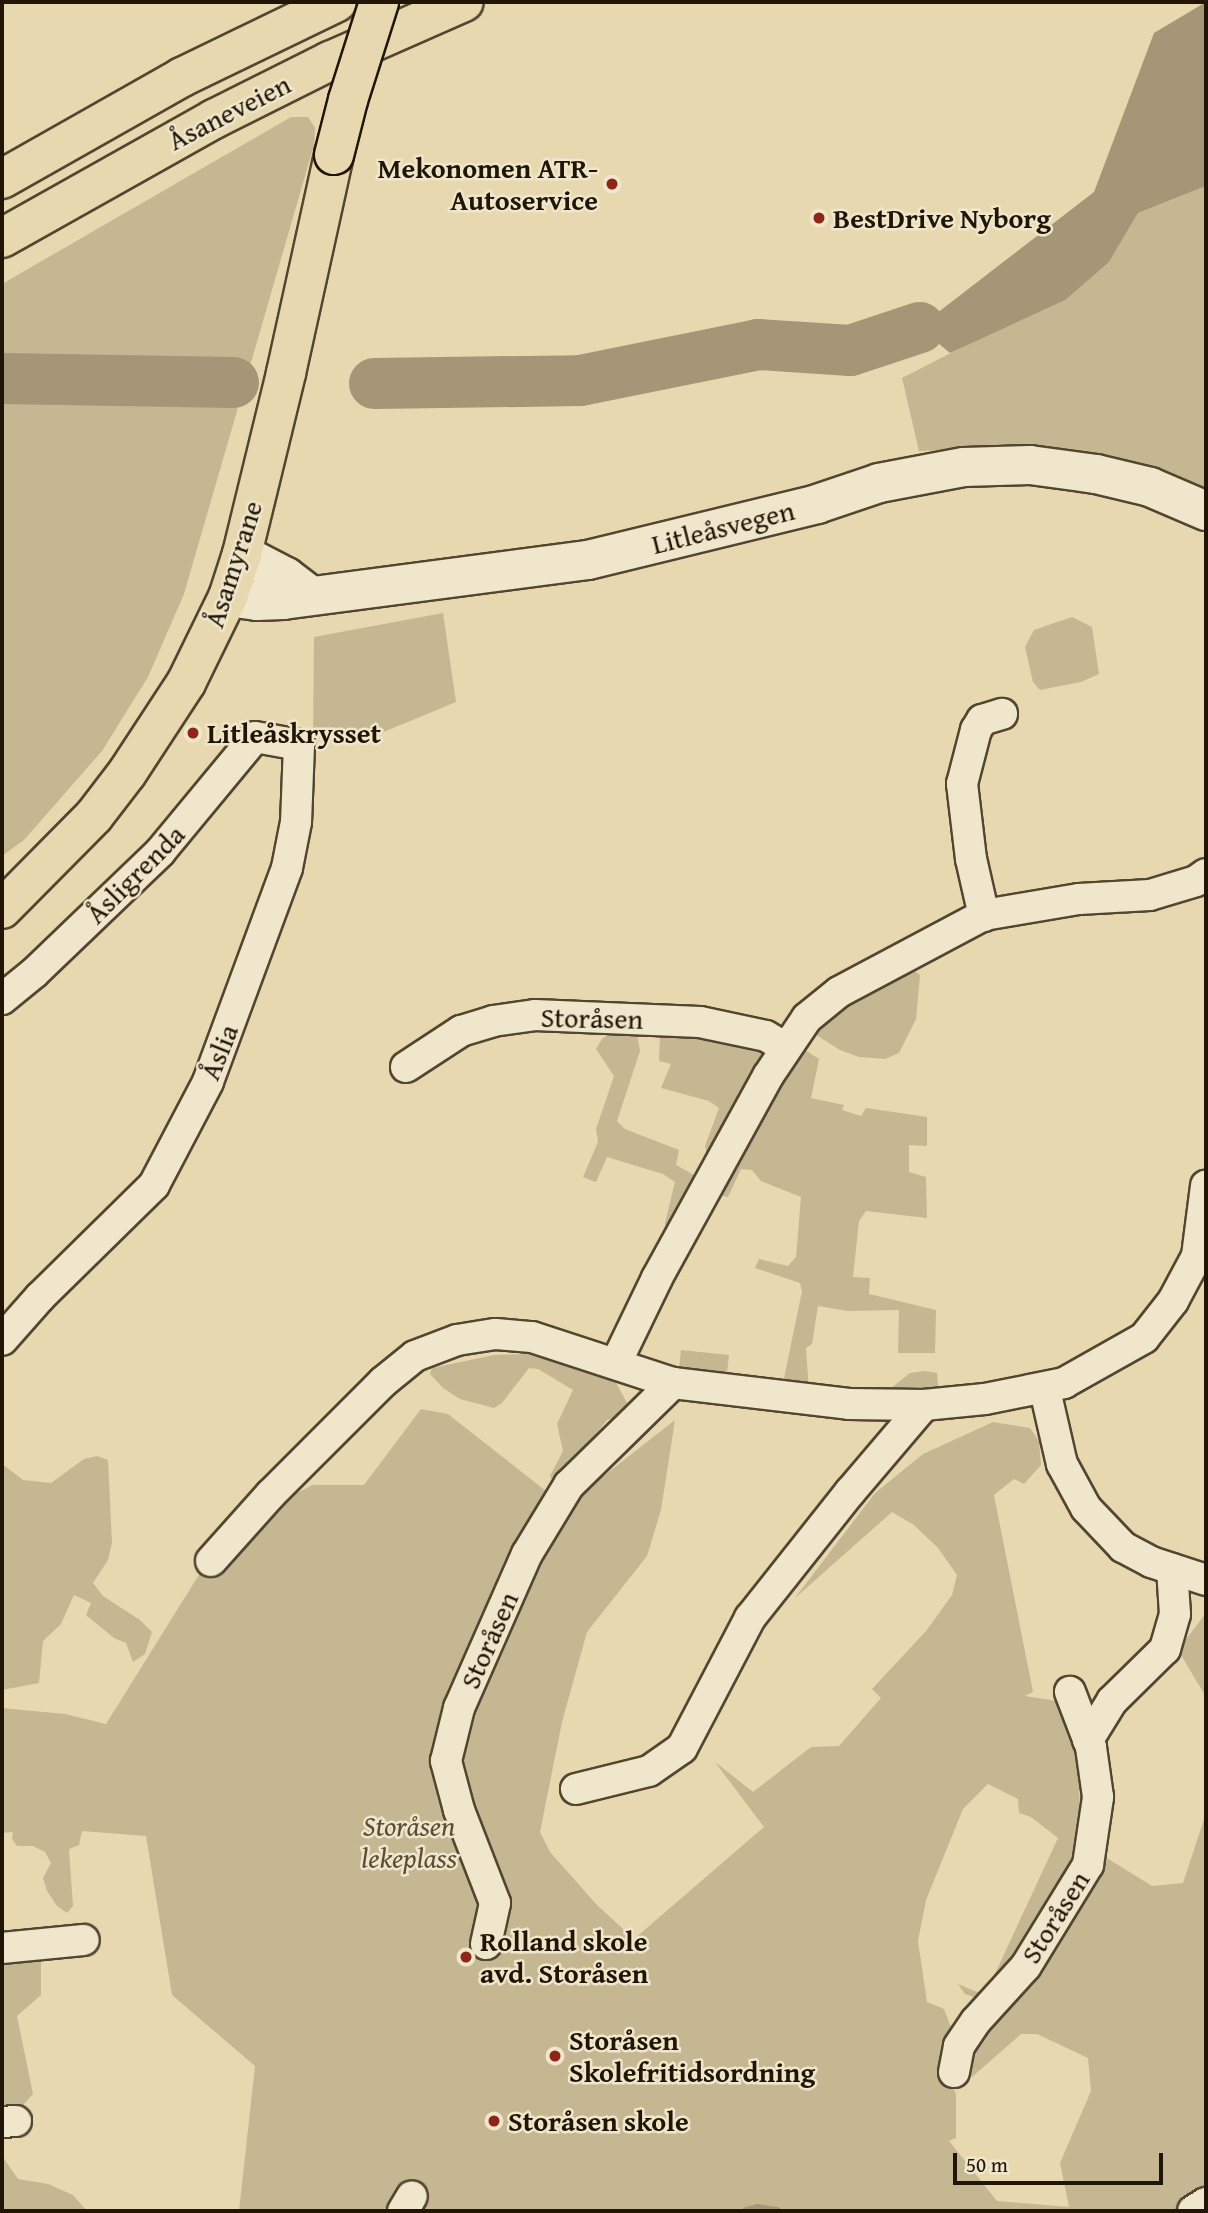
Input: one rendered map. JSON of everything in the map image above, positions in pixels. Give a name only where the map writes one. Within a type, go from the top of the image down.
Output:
[{"type":"main road","name":"Åsaneveien","points":[[2,178],[182,77],[337,2]]},
{"type":"main road","name":"Åsamyrane","points":[[2,909],[94,816],[127,773],[186,682],[228,597],[242,554],[334,155],[379,2]]},
{"type":"main road","name":"Åsaneveien","points":[[2,238],[214,119],[330,61],[464,2]]},
{"type":"street","name":"Litleåsvegen","points":[[228,597],[257,601],[588,560],[779,514],[878,483],[964,467],[1030,465],[1096,474],[1150,487],[1206,511]]},
{"type":"street","points":[[242,554],[286,577],[310,595]]},
{"type":"street","points":[[984,916],[971,859],[962,784],[976,730],[982,720],[1002,714]]},
{"type":"street","name":"Åsligrenda","points":[[2,999],[34,973],[160,852],[254,737]]},
{"type":"street","name":"Åslia","points":[[2,1340],[40,1297],[154,1185],[208,1082],[287,868],[296,822],[299,745],[254,737]]},
{"type":"street","points":[[616,1363],[672,1252],[786,1048],[807,1018],[839,992],[984,916],[1079,899],[1150,895],[1196,881],[1206,874]]},
{"type":"street","name":"Storåsen","points":[[406,1068],[461,1031],[493,1021],[536,1015],[701,1022],[756,1034],[786,1048]]},
{"type":"street","points":[[211,1561],[308,1457],[383,1382],[415,1356],[457,1340],[496,1335],[532,1338],[673,1383],[849,1404],[924,1405],[1045,1390],[1065,1383],[1144,1338],[1173,1301],[1197,1256],[1206,1186]]},
{"type":"street","name":"Storåsen","points":[[486,1944],[495,1903],[459,1810],[446,1761],[459,1708],[527,1554],[569,1485],[673,1383]]},
{"type":"street","points":[[1045,1390],[1062,1464],[1086,1507],[1123,1547],[1172,1569],[1206,1580]]},
{"type":"street","points":[[576,1788],[649,1771],[682,1748],[750,1618],[850,1492],[924,1405]]},
{"type":"street","points":[[1088,1740],[1112,1701],[1149,1667],[1168,1642],[1175,1614],[1172,1569]]},
{"type":"street","name":"Storåsen","points":[[954,2072],[959,2046],[1026,1966],[1088,1866],[1098,1797],[1088,1740],[1070,1692]]},
{"type":"street","points":[[2,1948],[84,1940]]},
{"type":"street","points":[[1193,2211],[1206,2203]]},
{"type":"green space","points":[[291,117],[308,117],[315,128],[314,145],[184,594],[148,677],[102,751],[24,840],[2,856],[2,284]]},
{"type":"green space","points":[[1206,186],[1206,488],[1163,477],[1100,454],[1007,447],[919,451],[902,378],[986,335],[1109,262],[1138,213]]},
{"type":"green space","points":[[443,613],[456,702],[369,738],[313,738],[314,637]]},
{"type":"green space","points":[[1072,617],[1092,627],[1099,674],[1081,682],[1040,690],[1033,682],[1025,647],[1034,630]]},
{"type":"green space","points":[[908,966],[920,975],[916,1019],[899,1053],[885,1059],[859,1057],[840,1050],[813,1033],[829,1009]]},
{"type":"green space","points":[[668,1029],[748,1041],[767,1054],[667,1244],[665,1223],[675,1182],[663,1174],[607,1157],[596,1182],[583,1177],[598,1142],[596,1129],[614,1076],[596,1049],[602,1039],[612,1032],[637,1034],[640,1051],[617,1121],[625,1129],[679,1150],[676,1165],[694,1175],[707,1155],[705,1146],[719,1108],[709,1101],[661,1088],[671,1064],[659,1061],[660,1037]]},
{"type":"green space","points":[[802,1048],[819,1059],[811,1098],[844,1105],[842,1110],[861,1116],[866,1108],[927,1117],[927,1146],[909,1145],[909,1172],[926,1177],[927,1218],[866,1211],[859,1221],[853,1277],[870,1278],[869,1294],[936,1310],[935,1353],[898,1353],[899,1310],[848,1311],[818,1306],[812,1344],[806,1348],[809,1391],[885,1393],[910,1373],[925,1371],[937,1373],[938,1386],[930,1396],[781,1393],[802,1291],[800,1283],[755,1268],[759,1259],[788,1266],[796,1257],[801,1197],[761,1181],[752,1170],[741,1169],[728,1197],[719,1195],[737,1155]]},
{"type":"green space","points":[[681,1350],[729,1355],[726,1382],[679,1369]]},
{"type":"green space","points":[[526,1354],[614,1379],[627,1403],[624,1414],[607,1420],[555,1486],[550,1476],[563,1451],[557,1424],[573,1390],[538,1369],[529,1368],[502,1403],[494,1408],[460,1399],[443,1388],[430,1374],[432,1368],[494,1355]]},
{"type":"green space","name":"Storåsen lekeplass","points":[[421,1409],[448,1414],[551,1495],[559,1511],[675,1420],[661,1510],[647,1556],[587,1632],[562,1722],[540,1832],[550,1852],[597,1905],[634,1939],[764,1827],[715,1762],[753,1792],[811,1747],[839,1746],[881,1698],[872,1689],[926,1631],[952,1595],[957,1575],[938,1548],[914,1525],[892,1512],[795,1598],[875,1493],[923,1454],[993,1422],[1030,1428],[1039,1441],[1041,1465],[1024,1484],[1014,1479],[994,1495],[1033,1692],[1025,1696],[1063,1702],[1078,1766],[1082,1853],[1003,1986],[982,2000],[965,1994],[958,1984],[977,1992],[988,1989],[1058,1838],[1031,1817],[1019,1813],[1018,1799],[988,1784],[963,1809],[926,1900],[918,1941],[927,2002],[944,2009],[954,2035],[950,2081],[956,2094],[956,2138],[949,2141],[997,2201],[1069,2207],[1060,2163],[1091,2091],[1088,2058],[1037,2034],[1021,2034],[972,2077],[966,2073],[966,2059],[1013,2002],[1102,1855],[1152,1886],[1183,1883],[1206,1813],[1206,2198],[1182,2211],[239,2211],[255,2066],[172,1995],[146,1836],[82,1831],[79,1845],[69,1849],[73,1906],[67,1913],[57,1906],[47,1891],[43,1878],[51,1863],[45,1852],[33,1846],[17,1846],[12,1839],[13,1832],[2,1833],[2,1708],[65,1714],[106,1724],[230,1525],[313,1485],[364,1485]]},
{"type":"green space","points":[[97,1456],[108,1460],[112,1543],[108,1560],[93,1583],[103,1596],[140,1620],[152,1632],[145,1654],[133,1662],[126,1643],[114,1638],[86,1615],[91,1603],[74,1595],[61,1624],[43,1641],[39,1683],[2,1690],[2,1468],[5,1466],[23,1480],[51,1483],[84,1459]]},
{"type":"green space","points":[[1206,1613],[1206,1697],[1178,1650]]},
{"type":"green space","points":[[41,1954],[41,1995],[17,2016],[33,2094],[15,2114],[2,2114],[2,1960]]},
{"type":"green space","points":[[2,2156],[18,2179],[48,2184],[73,2195],[87,2211],[2,2211]]},
{"type":"shaded area","points":[[1206,2],[1206,186],[1138,213],[1109,262],[1065,300],[950,353],[919,327],[1094,192],[1154,33]]},
{"type":"waterway","points":[[374,383],[580,380],[758,344],[850,350],[919,327]]},
{"type":"waterway","points":[[2,378],[233,382]]},
{"type":"waterway","points":[[746,2211],[757,2208],[777,2211]]},
{"type":"place","name":"Mekonomen ATR- Autoservice","points":[[612,184]]},
{"type":"place","name":"BestDrive Nyborg","points":[[819,218]]},
{"type":"place","name":"Litleåskrysset","points":[[193,733]]},
{"type":"place","name":"Rolland skole avd. Storåsen","points":[[466,1957]]},
{"type":"place","name":"Storåsen Skolefritidsordning","points":[[555,2056]]},
{"type":"place","name":"Storåsen skole","points":[[494,2121]]}]
